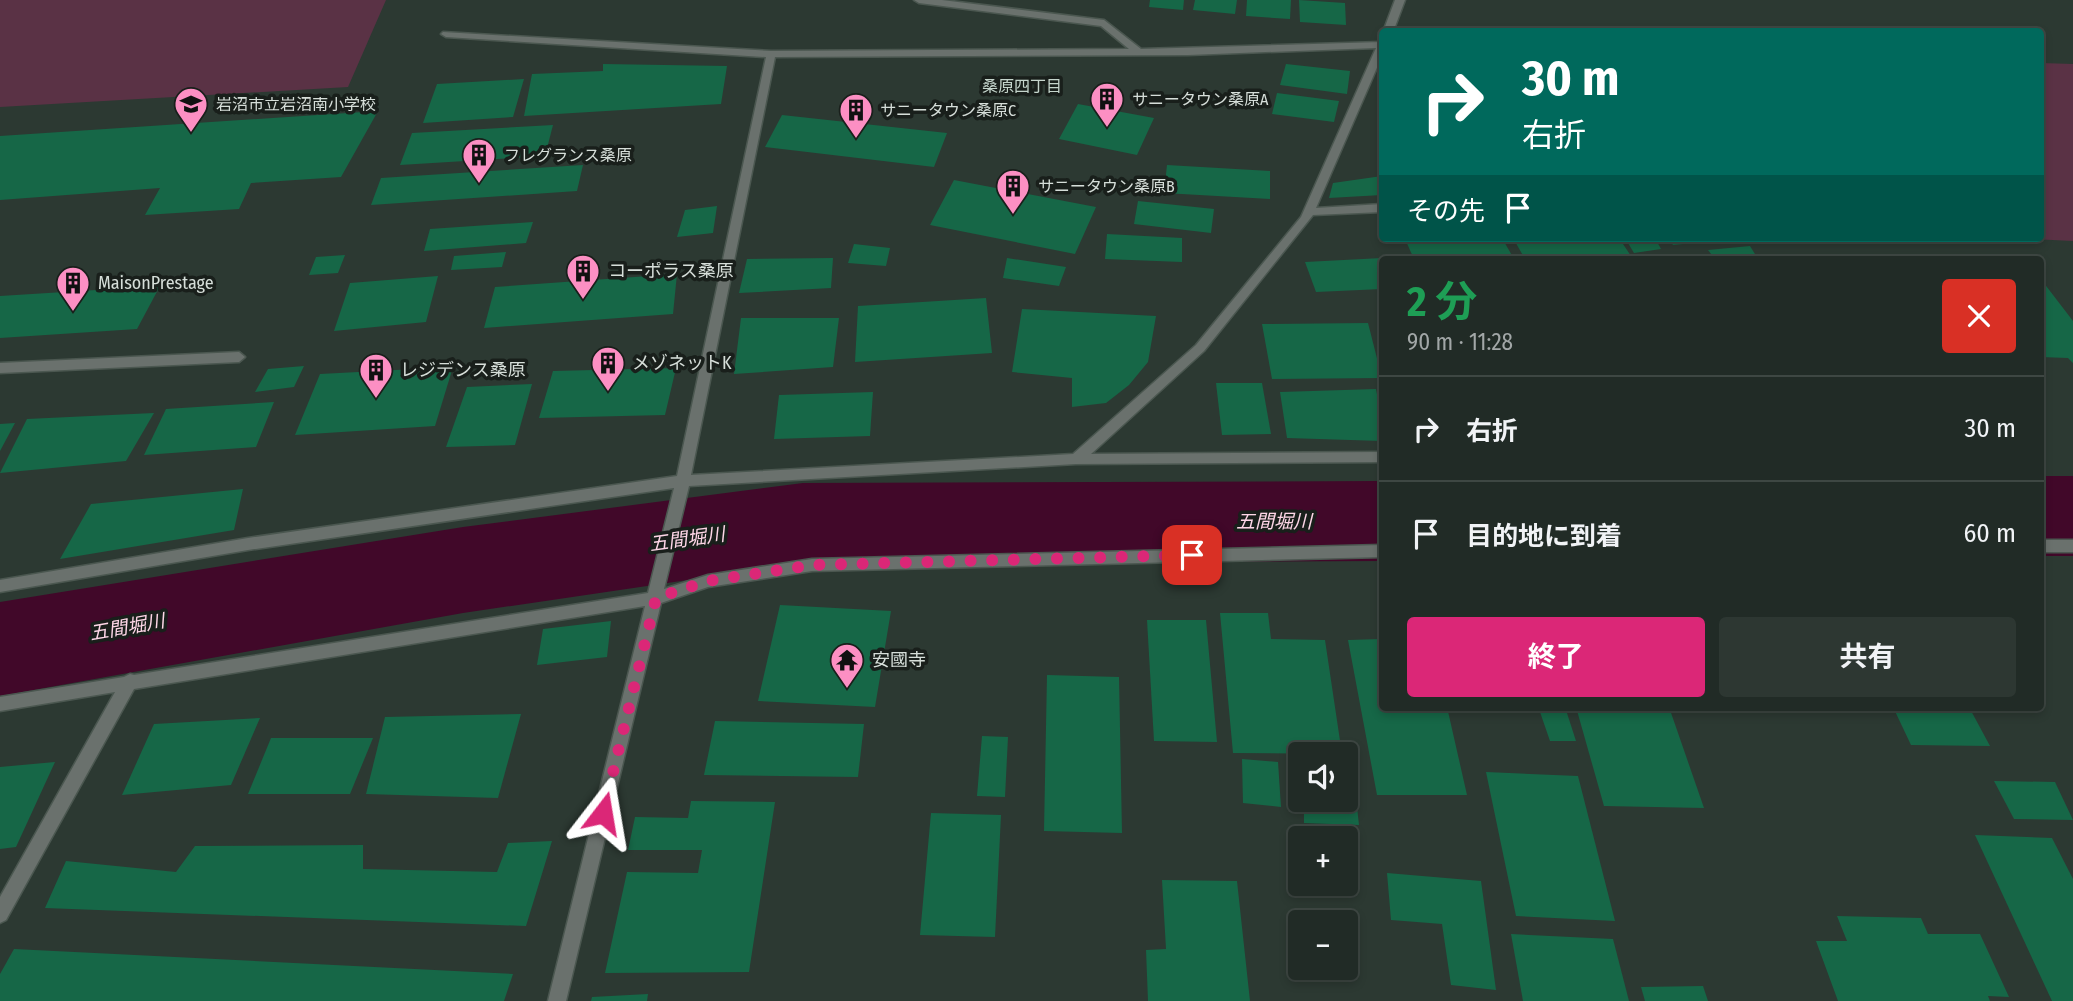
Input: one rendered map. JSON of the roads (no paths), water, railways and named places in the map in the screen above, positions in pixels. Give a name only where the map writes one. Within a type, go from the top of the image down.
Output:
[{"type":"street","points":[[919,0],[966,3],[1104,23],[1137,51]]},
{"type":"street","points":[[1390,28],[1400,0]]},
{"type":"street","points":[[446,34],[771,54],[1188,52],[1379,45]]},
{"type":"street","points":[[1076,459],[1200,348],[1309,212],[1379,52]]},
{"type":"street","points":[[557,1001],[682,485],[771,54]]},
{"type":"street","points":[[1309,212],[1379,208]]},
{"type":"street","points":[[0,368],[239,357]]},
{"type":"street","points":[[0,586],[248,544],[682,485],[1076,459],[1379,457]]},
{"type":"street","points":[[2044,546],[2073,546]]},
{"type":"street","points":[[0,704],[812,565],[1379,551]]},
{"type":"street","points":[[0,914],[130,681]]},
{"type":"waterway","name":"五間堀川","points":[[2044,516],[2073,516]]},
{"type":"waterway","name":"五間堀川","points":[[0,649],[463,570],[803,523],[1379,521]]},
{"type":"place","name":"サニータウン桑原A","points":[[1107,129]]},
{"type":"place","name":"岩沼市立岩沼南小学校","points":[[191,134]]},
{"type":"place","name":"サニータウン桑原C","points":[[856,140]]},
{"type":"place","name":"フレグランス桑原","points":[[479,185]]},
{"type":"place","name":"サニータウン桑原B","points":[[1013,216]]},
{"type":"place","name":"コーポラス桑原","points":[[583,301]]},
{"type":"place","name":"MaisonPrestage","points":[[73,313]]},
{"type":"place","name":"メゾネットK","points":[[608,393]]},
{"type":"place","name":"レジデンス桑原","points":[[376,400]]},
{"type":"place","name":"安國寺","points":[[847,690]]},
{"type":"district","name":"桑原四丁目","points":[[1022,86]]}]
